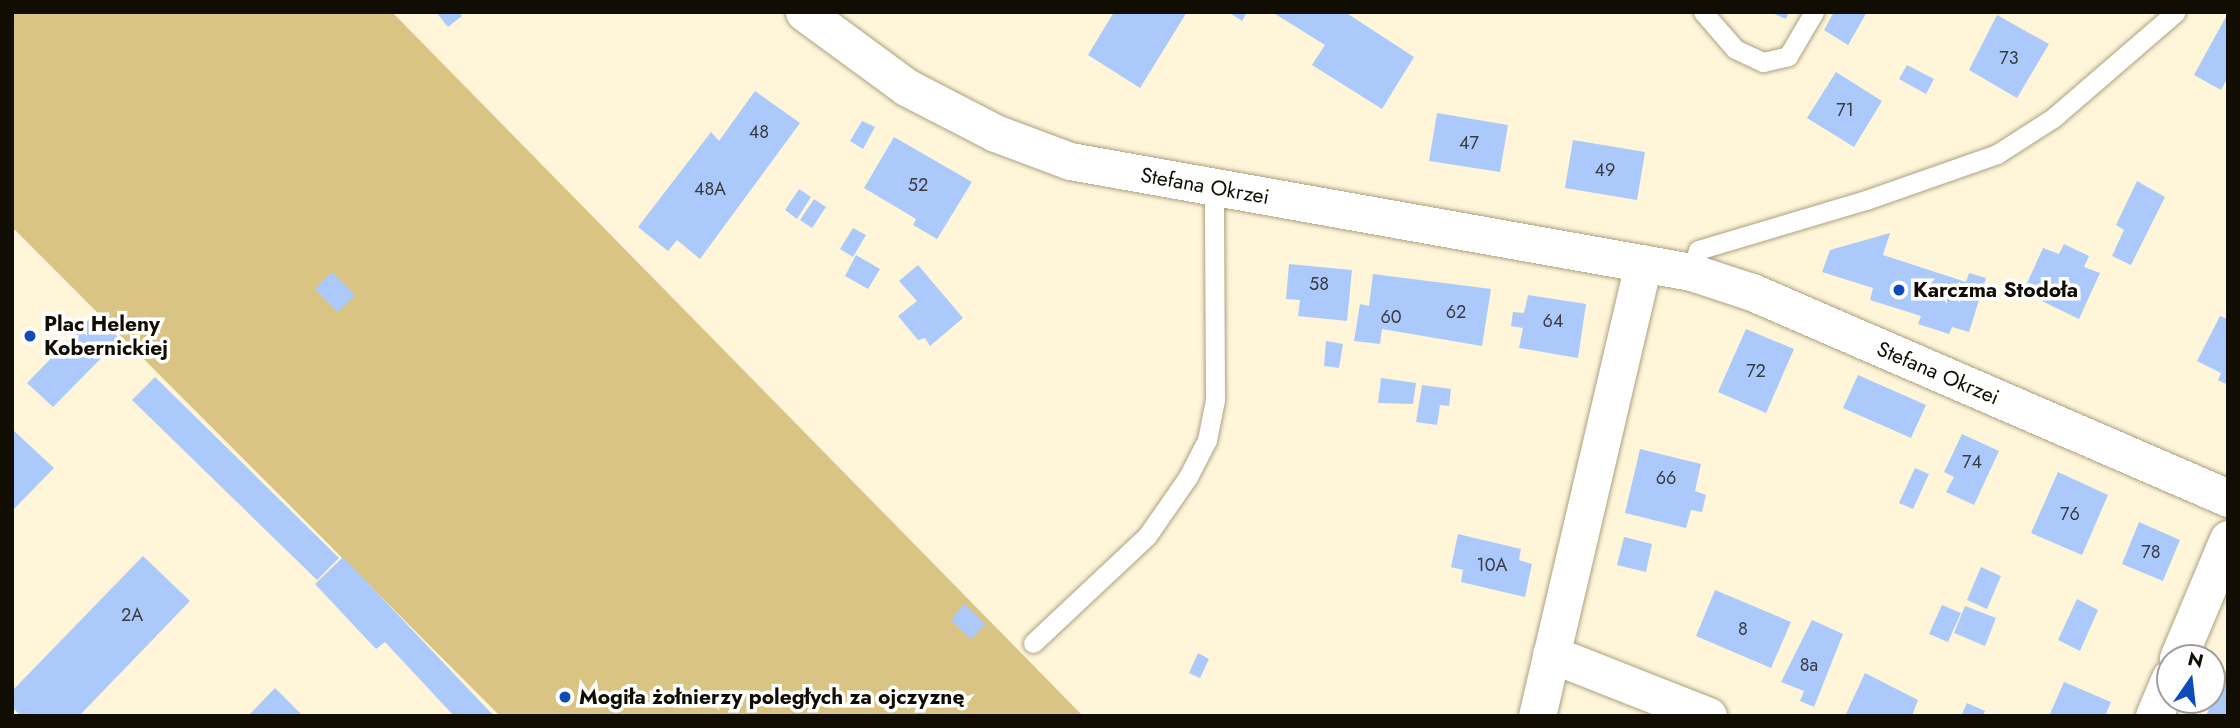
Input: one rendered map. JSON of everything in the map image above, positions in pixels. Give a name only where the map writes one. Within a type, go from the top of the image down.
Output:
[{"type":"street","name":"Stefana Okrzei","points":[[804,12],[906,87],[995,133],[1070,162],[1691,272],[1752,292],[2228,498]]},
{"type":"street","points":[[1537,716],[1643,263]]},
{"type":"street","points":[[2184,644],[2228,538]]},
{"type":"street","points":[[1551,654],[1708,716]]},
{"type":"lane","points":[[1703,12],[1735,50],[1763,62],[1788,56],[1814,12]]},
{"type":"lane","points":[[1691,272],[1698,250],[1866,200],[1997,154],[2053,118],[2176,12]]},
{"type":"lane","points":[[1033,643],[1147,536],[1188,477],[1207,440],[1215,400],[1214,189]]},
{"type":"shaded area","points":[[12,12],[392,12],[1083,716],[500,716],[12,227]]},
{"type":"building","points":[[436,12],[459,12],[462,16],[448,27]]},
{"type":"building","points":[[1114,12],[1187,12],[1140,88],[1088,55]]},
{"type":"building","points":[[1228,12],[1247,12],[1242,21]]},
{"type":"building","points":[[1272,12],[1345,12],[1414,57],[1382,109],[1312,65],[1325,45]]},
{"type":"building","points":[[1770,12],[1789,12],[1786,19]]},
{"type":"building","points":[[1834,12],[1867,12],[1848,45],[1824,30]]},
{"type":"building","points":[[2228,13],[2228,77],[2221,90],[2194,75]]},
{"type":"building","points":[[1997,15],[2049,44],[2017,98],[1969,70]]},
{"type":"building","points":[[1907,65],[1934,79],[1926,94],[1899,79]]},
{"type":"building","points":[[1836,72],[1882,101],[1854,147],[1807,118]]},
{"type":"building","points":[[755,91],[800,123],[700,259],[677,240],[668,251],[638,227],[711,132],[719,141]]},
{"type":"building","points":[[1437,113],[1508,125],[1500,172],[1429,161]]},
{"type":"building","points":[[862,121],[875,127],[863,149],[850,141]]},
{"type":"building","points":[[894,137],[972,182],[937,239],[913,225],[916,219],[864,188]]},
{"type":"building","points":[[1573,140],[1645,152],[1637,200],[1565,188]]},
{"type":"building","points":[[2137,181],[2165,197],[2131,265],[2112,256],[2124,230],[2116,225]]},
{"type":"building","points":[[799,189],[811,197],[797,219],[785,210]]},
{"type":"building","points":[[814,199],[826,207],[812,228],[800,220]]},
{"type":"building","points":[[853,228],[866,235],[853,257],[840,249]]},
{"type":"building","points":[[1890,233],[1883,255],[1966,282],[1969,273],[1986,278],[1969,332],[1952,327],[1949,334],[1918,324],[1921,316],[1870,300],[1873,288],[1822,272],[1830,250]]},
{"type":"building","points":[[2064,244],[2089,256],[2084,267],[2100,273],[2079,319],[2023,292],[2043,248],[2059,254]]},
{"type":"building","points":[[856,255],[880,269],[868,289],[845,276]]},
{"type":"building","points":[[1289,264],[1352,270],[1347,321],[1298,316],[1300,300],[1286,299]]},
{"type":"building","points":[[918,265],[963,318],[930,346],[925,338],[918,340],[898,316],[917,301],[899,281]]},
{"type":"building","points":[[332,272],[355,295],[338,312],[315,289]]},
{"type":"building","points":[[1373,274],[1491,289],[1482,346],[1382,329],[1380,344],[1354,341],[1360,304],[1369,306]]},
{"type":"building","points":[[1528,295],[1586,304],[1578,358],[1519,348],[1523,328],[1511,326],[1513,312],[1524,313]]},
{"type":"building","points":[[94,314],[120,339],[53,407],[27,383]]},
{"type":"building","points":[[2220,316],[2228,319],[2228,385],[2218,380],[2221,373],[2197,361]]},
{"type":"building","points":[[1746,329],[1794,349],[1766,413],[1718,392]]},
{"type":"building","points":[[1326,341],[1343,344],[1339,368],[1324,366]]},
{"type":"building","points":[[1858,375],[1926,405],[1911,438],[1843,408]]},
{"type":"building","points":[[155,377],[339,558],[317,580],[132,400]]},
{"type":"building","points":[[1381,378],[1416,383],[1413,404],[1378,403]]},
{"type":"building","points":[[1422,385],[1451,389],[1449,406],[1440,405],[1437,425],[1416,422]]},
{"type":"building","points":[[12,429],[54,468],[12,511]]},
{"type":"building","points":[[1962,434],[1999,451],[1974,505],[1946,492],[1954,477],[1944,472]]},
{"type":"building","points":[[1640,449],[1701,464],[1695,491],[1706,495],[1702,512],[1691,510],[1686,528],[1625,513]]},
{"type":"building","points":[[1915,468],[1929,474],[1913,509],[1899,503]]},
{"type":"building","points":[[2058,472],[2108,495],[2082,555],[2031,533]]},
{"type":"building","points":[[2139,522],[2180,540],[2163,581],[2122,564]]},
{"type":"building","points":[[1458,534],[1521,549],[1519,560],[1532,564],[1525,597],[1461,582],[1463,570],[1451,567]]},
{"type":"building","points":[[1624,537],[1652,544],[1646,572],[1617,565]]},
{"type":"building","points":[[143,556],[190,601],[79,716],[21,716],[12,707],[12,691]]},
{"type":"building","points":[[343,557],[494,716],[454,716],[385,642],[376,649],[315,584]]},
{"type":"building","points":[[1981,567],[2001,576],[1987,609],[1967,600]]},
{"type":"building","points":[[1715,590],[1791,622],[1771,668],[1696,636]]},
{"type":"building","points":[[2077,599],[2098,610],[2080,651],[2058,640]]},
{"type":"building","points":[[964,604],[985,624],[971,639],[951,620]]},
{"type":"building","points":[[1942,605],[1961,613],[1948,642],[1929,634]]},
{"type":"building","points":[[1965,606],[1996,618],[1985,646],[1954,633]]},
{"type":"building","points":[[1812,620],[1843,634],[1814,707],[1800,701],[1804,691],[1781,682]]},
{"type":"building","points":[[1198,653],[1209,659],[1200,678],[1189,673]]},
{"type":"building","points":[[2228,665],[2228,716],[2206,716],[2226,714]]},
{"type":"building","points":[[1865,673],[1918,700],[1912,716],[1845,716]]},
{"type":"building","points":[[2064,682],[2111,702],[2105,716],[2049,716]]},
{"type":"building","points":[[275,688],[303,716],[248,716]]},
{"type":"building","points":[[1967,703],[1985,711],[1983,716],[1961,716]]},
{"type":"place","name":"Karczma Stodoła","points":[[1899,290]]},
{"type":"place","name":"Plac Heleny Kobernickiej","points":[[30,336]]},
{"type":"place","name":"Mogiła żołnierzy poległych za ojczyznę","points":[[565,697]]}]
